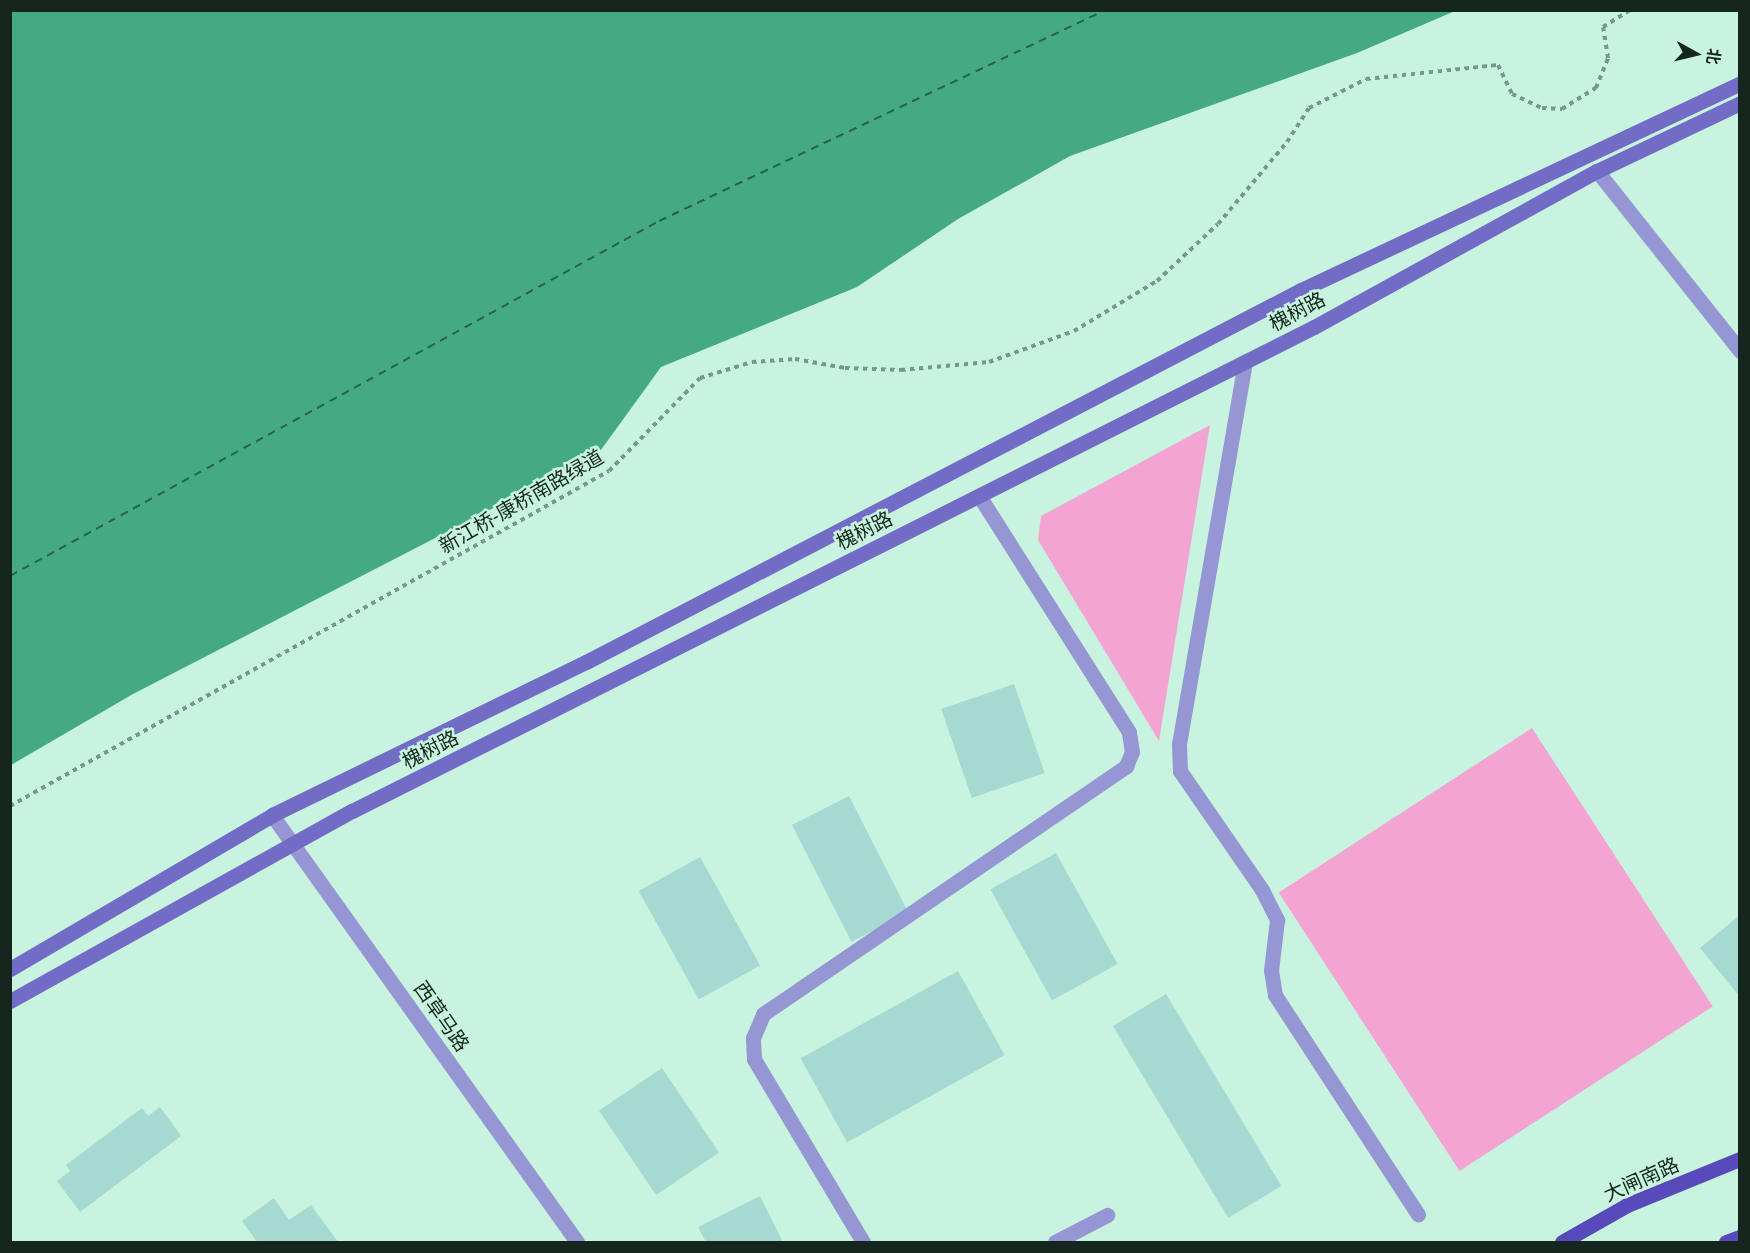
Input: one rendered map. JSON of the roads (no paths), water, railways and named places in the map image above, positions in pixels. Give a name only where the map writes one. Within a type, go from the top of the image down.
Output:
[{"type":"main road","name":"槐树路","points":[[10,969],[273,815],[586,662],[1300,290],[1740,83]]},
{"type":"main road","name":"槐树路","points":[[10,1001],[294,843],[1245,362],[1597,171],[1740,103]]},
{"type":"main road","name":"大闸南路","points":[[1562,1242],[1627,1205],[1740,1159]]},
{"type":"main road","points":[[1726,1242],[1740,1237]]},
{"type":"street","points":[[1597,171],[1740,351]]},
{"type":"street","points":[[1245,362],[1179,744],[1180,771],[1262,890],[1277,920],[1271,970],[1275,995],[1418,1214]]},
{"type":"street","points":[[863,1242],[754,1059],[753,1038],[763,1014],[1126,766],[1132,752],[1129,732],[979,496]]},
{"type":"street","name":"西草马路","points":[[273,815],[577,1242]]},
{"type":"street","points":[[1055,1242],[1107,1215]]}]
